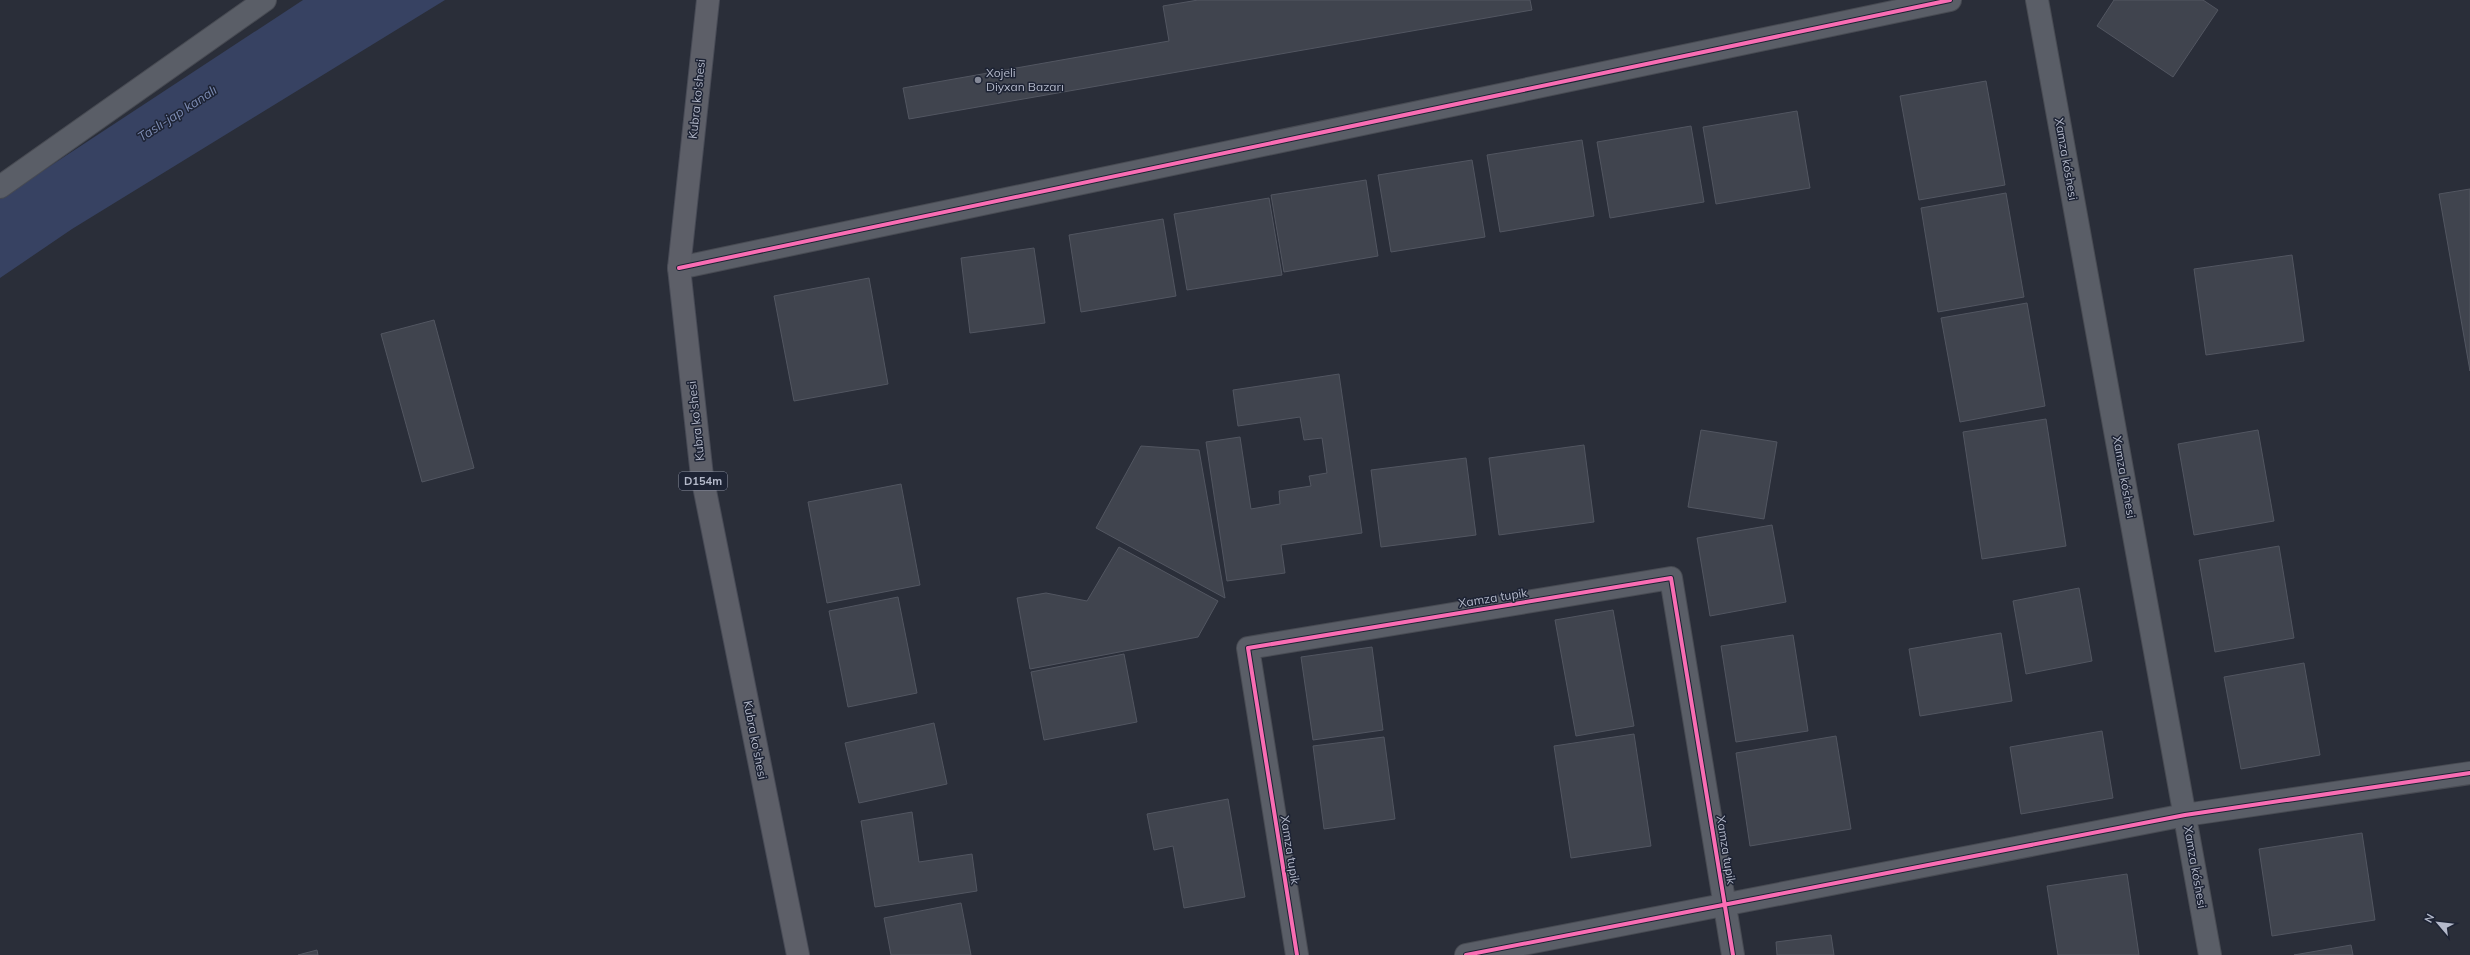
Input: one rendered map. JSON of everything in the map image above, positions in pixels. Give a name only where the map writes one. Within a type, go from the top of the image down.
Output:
[{"type":"main road","name":"Kubra ko'shesi","points":[[708,0],[679,268],[702,476],[798,955]]},
{"type":"street","points":[[0,187],[265,0]]},
{"type":"street","points":[[679,268],[1950,0]]},
{"type":"street","name":"Xamza kóshesi","points":[[2037,0],[2210,955]]},
{"type":"street","name":"Xamza tupik","points":[[1297,955],[1248,648],[1671,578],[1733,955]]},
{"type":"street","points":[[1466,955],[2185,816],[2470,773]]},
{"type":"water","name":"Taslı-jap kanalı","points":[[303,0],[445,0],[72,229],[0,278],[0,199]]},
{"type":"building","points":[[1198,0],[1530,0],[1532,10],[909,119],[903,88],[1169,41],[1163,6]]},
{"type":"building","points":[[2114,0],[2203,0],[2218,10],[2173,77],[2097,26]]},
{"type":"building","points":[[1986,81],[2005,185],[1919,200],[1900,96]]},
{"type":"building","points":[[1797,111],[1810,188],[1716,204],[1703,127]]},
{"type":"building","points":[[1691,126],[1704,202],[1610,218],[1597,142]]},
{"type":"building","points":[[1582,140],[1594,216],[1500,232],[1487,155]]},
{"type":"building","points":[[1472,160],[1485,237],[1391,252],[1378,175]]},
{"type":"building","points":[[1366,180],[1378,256],[1284,272],[1271,195]]},
{"type":"building","points":[[2470,189],[2470,371],[2439,194]]},
{"type":"building","points":[[2006,193],[2024,297],[1938,312],[1921,208]]},
{"type":"building","points":[[1269,198],[1282,275],[1187,290],[1174,214]]},
{"type":"building","points":[[1163,219],[1176,296],[1081,312],[1069,235]]},
{"type":"building","points":[[1034,248],[1045,323],[970,333],[961,258]]},
{"type":"building","points":[[2292,255],[2304,341],[2206,355],[2194,269]]},
{"type":"building","points":[[869,278],[888,384],[794,401],[774,296]]},
{"type":"building","points":[[2027,303],[2045,406],[1960,422],[1941,318]]},
{"type":"building","points":[[434,320],[474,468],[422,482],[381,334]]},
{"type":"building","points":[[1339,374],[1362,533],[1281,545],[1285,573],[1227,581],[1206,442],[1240,437],[1251,509],[1280,504],[1279,491],[1311,486],[1309,476],[1327,473],[1322,438],[1304,440],[1300,417],[1238,426],[1233,390]]},
{"type":"building","points":[[2046,419],[2066,546],[1982,559],[1963,432]]},
{"type":"building","points":[[1701,430],[1777,442],[1764,519],[1688,507]]},
{"type":"building","points":[[2258,430],[2274,521],[2194,535],[2178,444]]},
{"type":"building","points":[[1584,445],[1594,522],[1499,535],[1489,458]]},
{"type":"building","points":[[1141,446],[1199,450],[1225,598],[1096,528]]},
{"type":"building","points":[[1466,458],[1476,535],[1381,547],[1371,470]]},
{"type":"building","points":[[901,484],[920,585],[827,603],[808,502]]},
{"type":"building","points":[[1772,525],[1786,602],[1710,616],[1697,538]]},
{"type":"building","points":[[2279,546],[2294,638],[2215,652],[2199,560]]},
{"type":"building","points":[[1119,547],[1218,601],[1198,637],[1030,669],[1017,598],[1046,593],[1087,601]]},
{"type":"building","points":[[2079,588],[2092,661],[2026,674],[2013,601]]},
{"type":"building","points":[[898,597],[917,693],[848,707],[829,611]]},
{"type":"building","points":[[1613,610],[1634,726],[1576,736],[1555,620]]},
{"type":"building","points":[[2001,633],[2012,701],[1920,716],[1909,649]]},
{"type":"building","points":[[1793,635],[1808,731],[1736,742],[1721,646]]},
{"type":"building","points":[[1372,647],[1383,730],[1313,740],[1301,657]]},
{"type":"building","points":[[1124,654],[1137,722],[1044,740],[1031,672]]},
{"type":"building","points":[[2304,663],[2320,755],[2241,769],[2224,677]]},
{"type":"building","points":[[934,723],[947,784],[859,803],[845,743]]},
{"type":"building","points":[[2102,731],[2113,798],[2021,814],[2010,747]]},
{"type":"building","points":[[1634,734],[1651,846],[1571,858],[1554,746]]},
{"type":"building","points":[[1836,736],[1851,829],[1750,846],[1736,753]]},
{"type":"building","points":[[1384,737],[1395,819],[1324,829],[1313,746]]},
{"type":"building","points":[[1228,799],[1245,897],[1184,908],[1173,846],[1154,850],[1147,814]]},
{"type":"building","points":[[912,812],[919,862],[972,854],[977,891],[875,907],[861,821]]},
{"type":"building","points":[[2362,833],[2375,920],[2272,936],[2259,849]]},
{"type":"building","points":[[2127,874],[2139,955],[2058,955],[2047,886]]},
{"type":"building","points":[[961,903],[971,955],[891,955],[884,918]]},
{"type":"building","points":[[1831,935],[1834,955],[1777,955],[1776,942]]},
{"type":"building","points":[[2351,945],[2353,955],[2294,955]]},
{"type":"building","points":[[317,950],[318,955],[298,955]]},
{"type":"cycle path","points":[[679,268],[1950,0]]},
{"type":"cycle path","points":[[1297,955],[1248,648],[1671,578],[1733,955]]},
{"type":"cycle path","points":[[1466,955],[2185,815],[2470,773]]},
{"type":"place","name":"Xojeli Diyxan Bazarı","points":[[978,80]]}]
